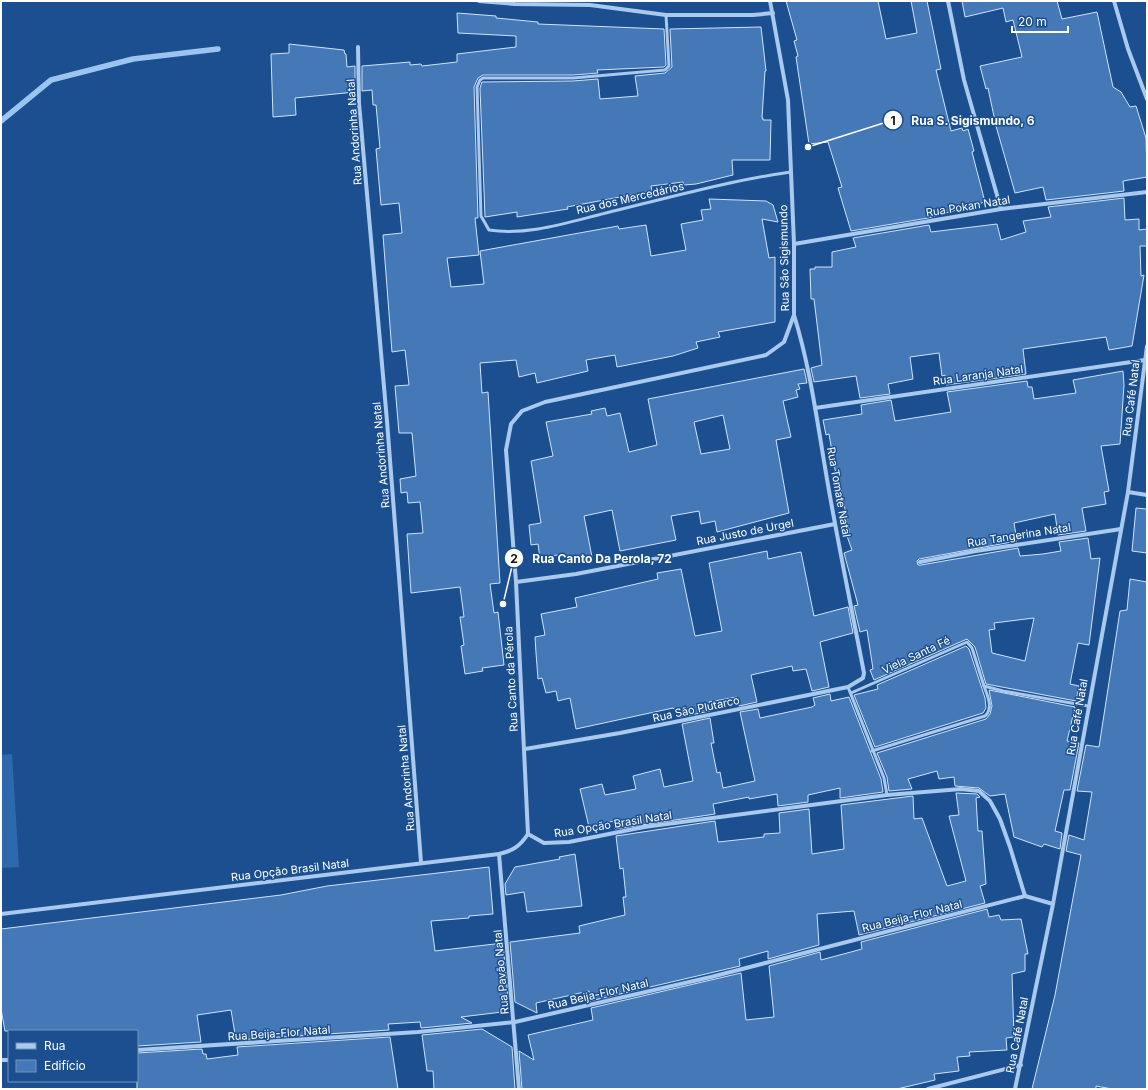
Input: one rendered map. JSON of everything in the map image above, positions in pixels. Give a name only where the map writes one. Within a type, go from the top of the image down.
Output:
[{"type":"street","points":[[479,1],[515,4],[589,3],[625,11],[666,15],[753,15],[773,13]]},
{"type":"street","name":"Rua São Sigismundo","points":[[506,450],[511,424],[522,410],[545,402],[766,355],[784,342],[794,315],[794,244],[788,100],[770,1]]},
{"type":"street","points":[[948,1],[964,80],[1001,209]]},
{"type":"street","points":[[1114,1],[1128,49],[1147,99]]},
{"type":"street","name":"Rua Andorinha Natal","points":[[358,47],[359,103],[387,421],[421,862]]},
{"type":"street","name":"Rua Pokan Natal","points":[[794,244],[1001,209],[1147,192]]},
{"type":"street","name":"Rua Tomate Natal","points":[[794,315],[801,339],[815,408],[835,524],[864,673]]},
{"type":"street","name":"Rua Café Natal","points":[[1015,1089],[1053,904],[1088,706],[1122,529],[1147,346]]},
{"type":"street","name":"Rua Laranja Natal","points":[[815,408],[1145,360]]},
{"type":"street","name":"Rua Canto da Pérola","points":[[506,450],[516,582],[528,834]]},
{"type":"street","points":[[1128,492],[1147,495]]},
{"type":"street","name":"Rua Justo de Urgel","points":[[516,582],[576,574],[835,524]]},
{"type":"street","name":"Rua Tangerina Natal","points":[[920,562],[976,551],[1122,529]]},
{"type":"street","name":"Rua São Plutarco","points":[[524,750],[620,734],[848,687],[864,678],[864,673]]},
{"type":"street","name":"Rua Opção Brasil Natal","points":[[1,914],[127,900],[421,862],[499,854],[511,851],[521,845],[528,834],[544,843],[569,842],[644,827],[887,795],[960,789],[979,791],[990,801],[1000,819],[1010,846],[1025,896]]},
{"type":"street","name":"Rua Pavão Natal","points":[[499,854],[515,1022],[519,1089]]},
{"type":"street","points":[[1025,896],[1053,904]]},
{"type":"street","name":"Rua Beija-Flor Natal","points":[[138,1050],[410,1032],[515,1022],[711,978],[1025,896]]},
{"type":"street","points":[[928,1089],[1020,1065]]},
{"type":"lane","name":"Rua dos Mercedários","points":[[666,15],[669,66],[665,70],[573,78],[484,78],[480,80],[477,87],[481,216],[489,230],[515,232],[552,226],[753,178],[790,172]]},
{"type":"lane","name":"Viela Santa Fé","points":[[851,693],[968,642],[972,648],[990,708],[989,712],[985,716],[872,751]]},
{"type":"lane","points":[[984,686],[1088,706]]},
{"type":"lane","points":[[848,687],[872,751],[884,778],[887,795]]},
{"type":"shaded area","points":[[12,754],[19,867],[1,868],[1,755]]},
{"type":"building","points":[[786,1],[878,1],[886,39],[917,33],[911,1],[927,1],[941,69],[936,70],[951,131],[962,128],[963,131],[968,129],[974,151],[972,152],[985,202],[928,218],[851,231],[838,188],[842,187],[828,142],[809,144],[796,57],[798,56],[794,41],[797,40]]},
{"type":"building","points":[[962,1],[1057,1],[1062,19],[1097,12],[1113,87],[1121,92],[1130,107],[1136,106],[1146,138],[1147,177],[1123,181],[1124,191],[1046,200],[1043,187],[1015,193],[996,126],[988,88],[986,89],[980,66],[1022,57],[1013,20],[1006,22],[1003,8],[965,17]]},
{"type":"building","points":[[457,13],[496,16],[496,18],[538,22],[538,24],[664,29],[666,65],[664,67],[597,70],[598,73],[573,75],[483,75],[478,78],[474,87],[478,218],[475,218],[479,255],[447,258],[451,287],[484,284],[480,251],[618,226],[619,229],[646,225],[651,256],[686,250],[681,224],[703,220],[701,210],[711,209],[709,199],[766,201],[773,205],[778,222],[762,219],[769,258],[775,257],[775,322],[718,332],[720,337],[696,342],[698,348],[673,356],[617,367],[615,355],[586,360],[588,371],[537,383],[535,373],[519,377],[516,360],[480,363],[482,393],[488,392],[500,583],[490,584],[494,613],[498,612],[504,665],[482,668],[483,671],[465,674],[461,646],[464,645],[460,617],[464,617],[460,587],[411,593],[407,534],[423,533],[420,502],[408,503],[407,492],[401,493],[400,479],[416,476],[412,433],[399,433],[395,386],[409,385],[405,350],[392,352],[383,235],[402,233],[399,203],[381,205],[376,149],[380,148],[376,105],[373,105],[372,90],[362,91],[362,66],[410,62],[410,65],[421,64],[422,66],[457,62],[457,54],[516,47],[516,36],[458,33]]},
{"type":"building","points":[[761,27],[766,71],[762,118],[763,120],[771,120],[770,160],[732,160],[733,175],[696,184],[684,185],[683,182],[651,186],[652,191],[567,207],[568,209],[517,217],[517,212],[485,217],[480,88],[482,82],[573,81],[598,79],[600,99],[638,96],[635,76],[665,73],[672,67],[670,29]]},
{"type":"building","points":[[289,44],[344,50],[346,54],[347,67],[355,66],[355,92],[295,98],[296,115],[273,117],[271,54],[289,53]]},
{"type":"building","points":[[1124,198],[1125,220],[1139,219],[1139,230],[1147,229],[1147,246],[1140,246],[1141,276],[1144,275],[1132,346],[1109,350],[1106,337],[1023,349],[1026,374],[946,385],[945,375],[942,376],[939,353],[910,357],[913,379],[888,384],[890,394],[860,398],[856,376],[814,382],[811,368],[822,365],[814,299],[811,299],[810,269],[815,269],[815,267],[832,267],[832,252],[856,247],[853,238],[929,225],[931,232],[997,224],[1001,240],[1026,232],[1023,221],[1051,217],[1048,207]]},
{"type":"building","points":[[804,369],[807,383],[798,384],[800,389],[796,390],[798,397],[783,401],[791,437],[776,440],[789,513],[717,532],[715,521],[701,524],[699,511],[671,516],[676,540],[620,551],[612,510],[584,516],[592,557],[564,563],[563,554],[540,558],[538,544],[531,545],[529,525],[541,523],[531,461],[553,456],[546,422],[592,414],[591,411],[605,408],[607,416],[620,413],[629,452],[657,445],[648,399]],"holes":[[[723,415],[730,449],[701,454],[694,422]]]},
{"type":"building","points":[[1123,371],[1124,385],[1120,444],[1101,446],[1109,491],[1104,492],[1106,504],[1082,508],[1086,531],[1058,535],[1055,514],[1014,523],[1017,541],[919,559],[917,561],[918,565],[921,565],[1018,548],[1020,556],[1043,554],[1061,551],[1059,542],[1088,538],[1091,559],[1100,558],[1089,645],[1078,643],[1070,684],[1079,686],[1076,701],[986,684],[975,647],[967,639],[874,680],[870,670],[873,669],[867,630],[860,632],[854,606],[858,605],[844,553],[852,550],[847,536],[850,535],[841,489],[836,490],[833,475],[836,475],[829,434],[826,435],[823,420],[862,414],[861,405],[891,400],[895,421],[951,412],[947,392],[1027,381],[1028,387],[1032,387],[1034,399],[1076,393],[1073,380]],"holes":[[[1034,618],[1025,661],[992,653],[989,630],[995,629],[994,623]]]},
{"type":"building","points":[[1136,508],[1147,509],[1147,553],[1132,551]]},
{"type":"building","points":[[767,551],[768,559],[801,552],[814,616],[848,607],[853,633],[820,642],[829,687],[812,691],[806,669],[793,671],[792,666],[751,675],[757,702],[739,706],[737,697],[709,702],[710,711],[680,717],[679,709],[673,708],[576,729],[570,698],[558,701],[556,691],[546,693],[542,678],[538,679],[536,653],[535,637],[545,635],[541,614],[577,607],[575,598],[658,579],[657,573],[681,569],[695,636],[722,631],[709,563]]},
{"type":"building","points":[[1130,579],[1147,582],[1147,1089],[1112,1089],[1096,1086],[1096,1089],[1032,1089],[1055,995],[1081,855],[1066,851],[1069,835],[1084,840],[1092,792],[1077,791],[1086,745],[1099,747],[1120,611],[1127,610]]},
{"type":"building","points":[[966,646],[969,649],[985,698],[986,708],[983,713],[875,747],[854,695],[878,689],[877,685]]},
{"type":"building","points":[[989,690],[1075,707],[1067,741],[1079,743],[1070,790],[1064,790],[1055,831],[1062,833],[1060,849],[1044,844],[1042,847],[1014,837],[1005,794],[990,796],[979,788],[955,786],[954,777],[939,779],[937,771],[908,779],[912,789],[889,791],[887,777],[877,753],[986,719],[990,714],[992,706]]},
{"type":"building","points":[[830,694],[831,701],[849,697],[881,779],[883,792],[840,798],[840,788],[808,795],[808,802],[778,806],[777,794],[749,799],[749,797],[713,804],[715,814],[615,829],[614,821],[589,827],[580,789],[602,784],[605,795],[636,789],[633,776],[660,769],[664,787],[693,781],[682,724],[710,718],[714,743],[711,743],[717,773],[720,772],[723,788],[755,781],[740,712],[758,709],[760,718],[812,707],[815,705],[813,698]]},
{"type":"building","points":[[956,793],[977,794],[980,797],[976,798],[978,831],[982,831],[986,884],[980,886],[985,903],[859,935],[854,911],[817,914],[819,945],[768,959],[768,951],[739,959],[740,966],[590,1001],[589,991],[536,1003],[537,1013],[515,1002],[510,942],[580,933],[579,926],[625,915],[623,897],[626,897],[623,868],[620,869],[616,836],[715,821],[718,842],[764,837],[764,834],[780,833],[779,813],[809,809],[812,854],[844,849],[841,805],[913,796],[914,819],[922,818],[947,886],[966,881],[949,816],[959,815]]},
{"type":"building","points":[[575,854],[582,906],[527,912],[524,892],[506,895],[505,884],[515,867],[560,859],[559,857]]},
{"type":"building","points":[[489,867],[493,914],[469,916],[469,918],[431,921],[435,951],[503,943],[508,998],[501,994],[502,1012],[461,1017],[472,1023],[421,1028],[420,1022],[388,1024],[389,1030],[236,1040],[231,1010],[197,1015],[201,1042],[138,1046],[138,1030],[5,1031],[1,1009],[1,929],[281,895],[327,886]]},
{"type":"building","points":[[987,909],[989,917],[999,915],[1001,920],[1021,919],[1028,954],[1025,954],[1025,971],[1012,974],[1014,1037],[1006,1038],[1007,1050],[969,1052],[970,1056],[957,1057],[959,1071],[934,1074],[935,1080],[897,1089],[522,1089],[519,1051],[534,1060],[528,1035],[593,1020],[591,1008],[741,973],[746,1020],[774,1017],[769,966],[820,952],[821,960],[862,949],[861,942]]},
{"type":"building","points":[[482,1029],[512,1047],[515,1089],[434,1089],[433,1071],[427,1071],[422,1035]]},
{"type":"building","points":[[390,1037],[398,1089],[137,1089],[138,1053],[202,1049],[203,1054],[206,1054],[207,1059],[238,1055],[237,1047]]},
{"type":"waterway","points":[[1,121],[51,80],[133,59],[218,49]]},
{"type":"place","name":"Rua S. Sigismundo, 6","points":[[808,147]]},
{"type":"place","name":"Rua Canto Da Perola, 72","points":[[503,604]]}]
